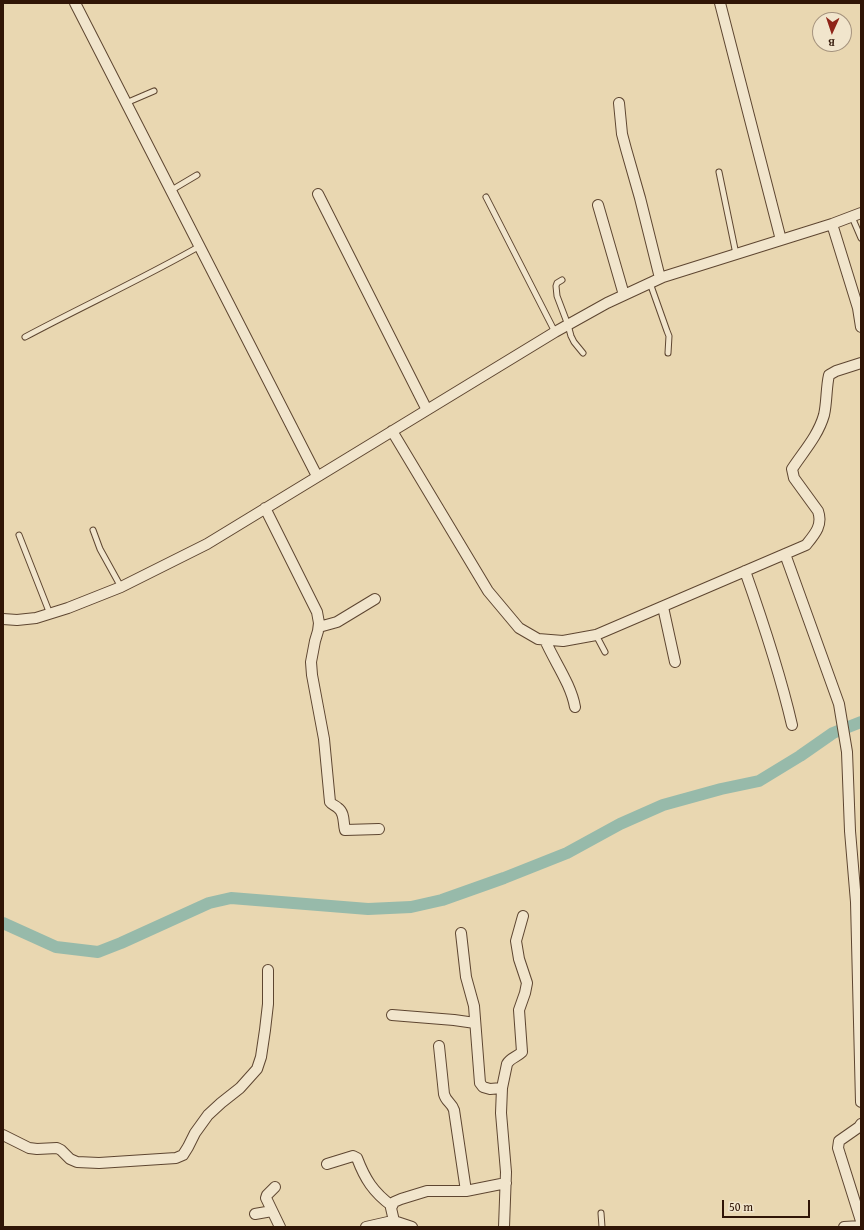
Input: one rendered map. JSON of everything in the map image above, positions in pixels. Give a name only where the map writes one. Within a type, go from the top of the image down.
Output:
[{"type":"street","points":[[74,3],[317,476]]},
{"type":"street","points":[[720,3],[781,240]]},
{"type":"street","points":[[619,104],[624,141],[660,278]]},
{"type":"street","points":[[318,194],[427,410]]},
{"type":"street","points":[[598,205],[624,295]]},
{"type":"street","points":[[3,619],[17,620],[36,618],[68,608],[121,587],[207,544],[568,324],[624,295],[660,278],[857,215]]},
{"type":"street","points":[[832,224],[858,308],[861,327]]},
{"type":"street","points":[[392,431],[488,591],[519,628],[538,639],[563,641],[596,635],[806,545],[818,528],[820,516],[794,478],[792,469],[822,423],[827,400],[829,375],[836,371],[861,363]]},
{"type":"street","points":[[265,508],[317,612],[319,627],[311,662],[324,739],[330,802],[332,805],[340,809],[345,830],[379,829]]},
{"type":"street","points":[[785,554],[839,704],[846,752],[856,902],[861,1102]]},
{"type":"street","points":[[745,572],[762,617],[792,725]]},
{"type":"street","points":[[319,627],[337,622],[375,599]]},
{"type":"street","points":[[663,607],[675,662]]},
{"type":"street","points":[[544,640],[569,688],[574,699],[575,707]]},
{"type":"street","points":[[504,1227],[506,1183],[505,1150],[501,1113],[502,1088],[508,1061],[522,1052],[519,1010],[527,983],[519,959],[516,941],[523,916]]},
{"type":"street","points":[[461,932],[466,977],[474,1006],[481,1086],[502,1088]]},
{"type":"street","points":[[3,1136],[29,1148],[57,1148],[70,1159],[77,1162],[99,1163],[176,1158],[183,1155],[194,1133],[208,1115],[221,1102],[240,1088],[257,1070],[261,1057],[268,1004],[268,970]]},
{"type":"street","points":[[392,1015],[475,1023]]},
{"type":"street","points":[[439,1046],[444,1094],[454,1110],[466,1191]]},
{"type":"street","points":[[861,1124],[839,1141],[838,1148],[861,1221]]},
{"type":"street","points":[[327,1164],[353,1156],[357,1158],[364,1175],[371,1185],[392,1206]]},
{"type":"street","points":[[394,1221],[392,1206],[394,1202],[421,1192],[466,1191],[506,1183]]},
{"type":"street","points":[[275,1187],[266,1198],[280,1227]]},
{"type":"street","points":[[255,1214],[272,1211]]},
{"type":"street","points":[[366,1227],[394,1221],[412,1227]]},
{"type":"street","points":[[844,1227],[861,1226]]},
{"type":"lane","points":[[126,103],[154,91]]},
{"type":"lane","points":[[719,172],[736,254]]},
{"type":"lane","points":[[170,191],[197,175]]},
{"type":"lane","points":[[486,197],[555,332]]},
{"type":"lane","points":[[857,215],[861,238]]},
{"type":"lane","points":[[25,337],[166,266],[200,246]]},
{"type":"lane","points":[[562,280],[557,283],[556,290],[572,339],[583,353]]},
{"type":"lane","points":[[650,283],[667,331],[668,353]]},
{"type":"lane","points":[[93,530],[100,549],[121,587]]},
{"type":"lane","points":[[19,535],[50,614]]},
{"type":"lane","points":[[596,635],[605,652]]},
{"type":"lane","points":[[601,1213],[602,1227]]},
{"type":"waterway","points":[[3,923],[56,947],[98,952],[209,903],[231,898],[368,909],[411,907],[442,900],[504,878],[567,853],[620,824],[663,805],[721,789],[759,781],[800,756],[833,733],[861,722]]}]
